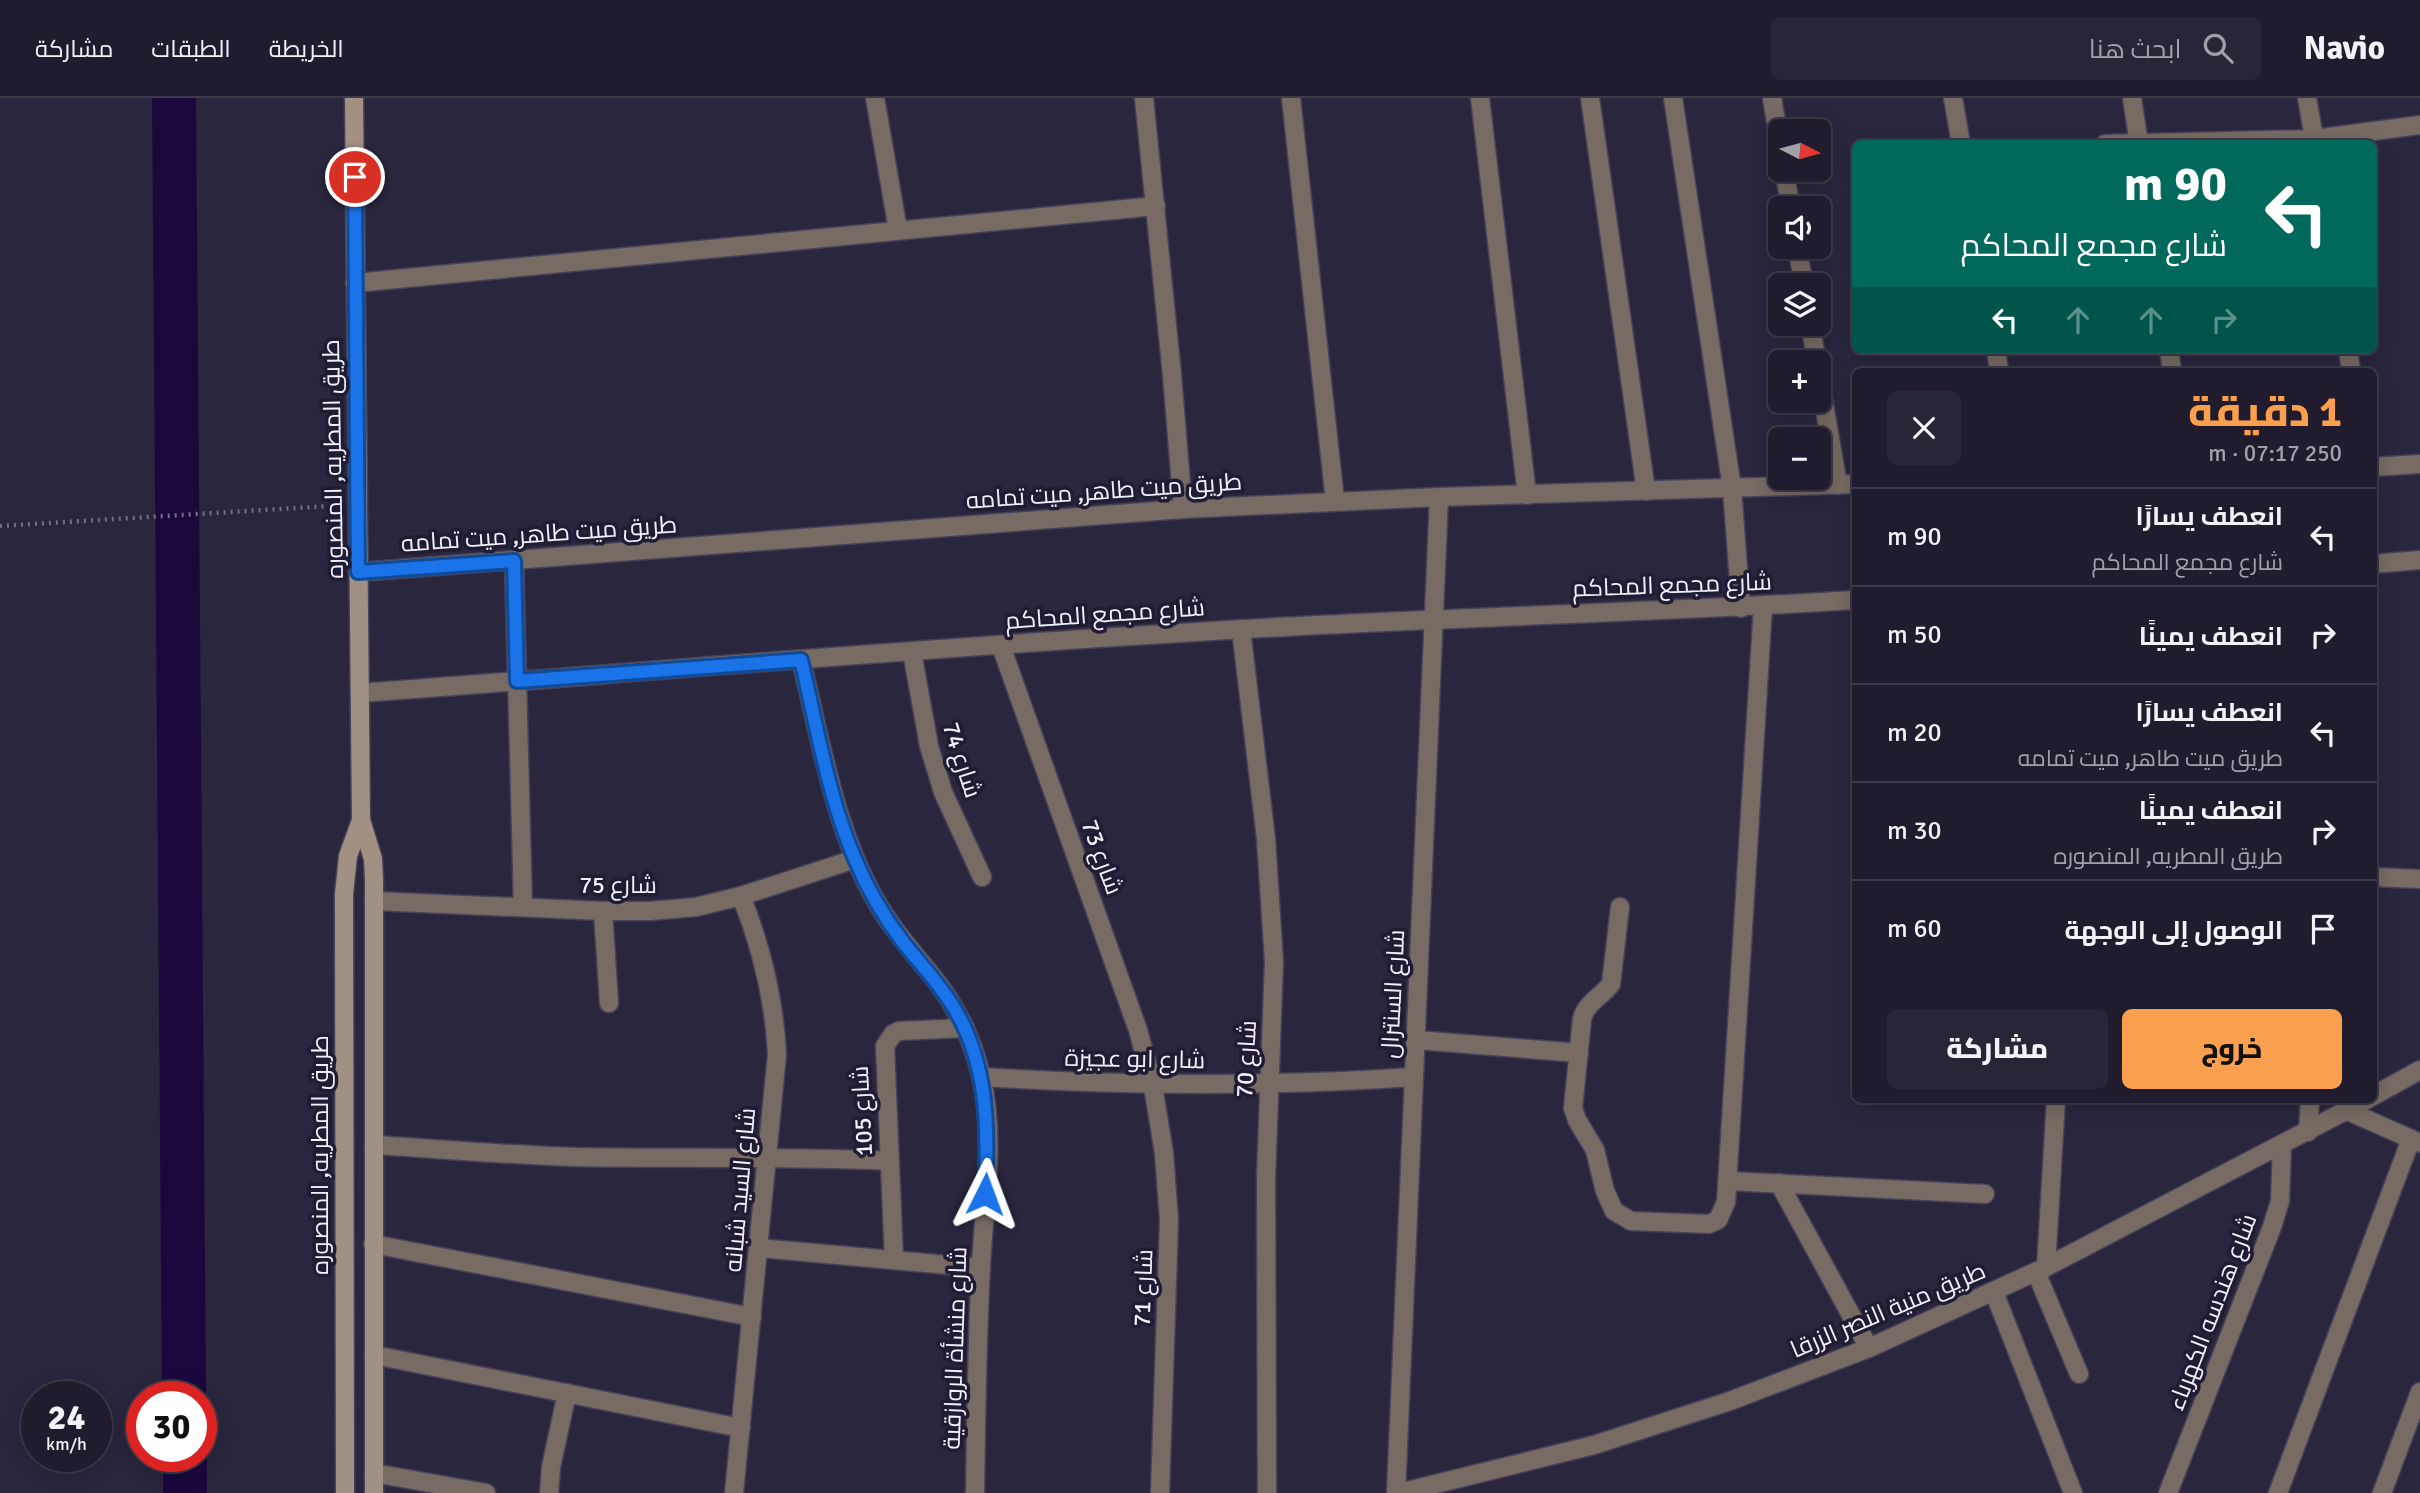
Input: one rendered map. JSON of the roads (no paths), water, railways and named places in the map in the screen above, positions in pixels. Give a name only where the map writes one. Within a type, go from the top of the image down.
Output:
[{"type":"main road","name":"طريق المطريه, المنصوره","points":[[354,98],[361,820],[373,859],[374,901],[374,1493]]},
{"type":"main road","name":"طريق المطريه, المنصوره","points":[[345,1493],[344,894],[348,856],[361,820]]},
{"type":"street","points":[[875,98],[898,230]]},
{"type":"street","points":[[1144,98],[1183,509]]},
{"type":"street","points":[[1292,98],[1335,501]]},
{"type":"street","points":[[1480,98],[1527,495]]},
{"type":"street","points":[[1590,98],[1646,491]]},
{"type":"street","points":[[1673,98],[1732,488],[1741,608]]},
{"type":"street","points":[[1772,98],[1776,119]]},
{"type":"street","points":[[1953,98],[1960,140]]},
{"type":"street","points":[[2132,98],[2139,140]]},
{"type":"street","points":[[2307,98],[2314,140]]},
{"type":"street","points":[[2321,140],[2420,125]]},
{"type":"street","points":[[355,283],[1156,206]]},
{"type":"street","points":[[1829,413],[1846,484]]},
{"type":"street","points":[[2377,467],[2420,464]]},
{"type":"street","name":"طريق ميت طاهر, ميت تمامه","points":[[358,572],[1183,509],[1439,497],[1846,484]]},
{"type":"street","name":"شارع السنترال","points":[[1397,1493],[1439,497]]},
{"type":"street","points":[[2377,564],[2420,560]]},
{"type":"street","points":[[514,561],[523,908]]},
{"type":"street","name":"شارع مجمع المحاكم","points":[[360,693],[1241,629],[1433,618],[1741,608],[1852,600]]},
{"type":"street","points":[[1620,907],[1612,984],[1584,1011],[1573,1108],[1595,1150],[1605,1191],[1614,1211],[1631,1221],[1709,1224],[1718,1220],[1723,1213],[1728,1181],[1762,606]]},
{"type":"street","name":"شارع 70","points":[[1241,629],[1271,901],[1273,962],[1266,1177],[1267,1493]]},
{"type":"street","name":"شارع 73","points":[[1001,646],[1138,1030],[1153,1086]]},
{"type":"street","name":"شارع 74","points":[[912,652],[929,746],[943,792],[982,877]]},
{"type":"street","name":"شارع منشأة الروازقية","points":[[801,660],[839,814],[855,859],[876,902],[903,942],[945,994],[965,1028],[982,1077],[987,1136],[975,1493]]},
{"type":"street","name":"شارع 75","points":[[374,901],[603,911],[696,907],[741,896],[855,859]]},
{"type":"street","points":[[2377,877],[2420,879]]},
{"type":"street","name":"شارع السيد شبانه","points":[[734,1493],[778,1054],[775,1014],[760,948],[741,896]]},
{"type":"street","points":[[603,911],[610,1003]]},
{"type":"street","name":"شارع 105","points":[[894,1260],[885,1045],[893,1034],[900,1031],[965,1028]]},
{"type":"street","points":[[1416,1040],[1579,1053]]},
{"type":"street","points":[[2377,1094],[2420,1070]]},
{"type":"street","name":"شارع ابو عجيزة","points":[[982,1077],[1153,1086],[1270,1085],[1414,1077]]},
{"type":"street","name":"شارع 71","points":[[1153,1086],[1164,1153],[1169,1220],[1160,1493]]},
{"type":"street","points":[[2056,1103],[2041,1269],[2079,1374]]},
{"type":"street","points":[[2308,1132],[2310,1103]]},
{"type":"street","name":"طريق منية النصر الزرقا","points":[[1397,1493],[1460,1486],[1594,1445],[1730,1401],[1869,1348],[2041,1269],[2361,1103]]},
{"type":"street","points":[[2278,1493],[2415,1141],[2348,1111]]},
{"type":"street","points":[[374,1145],[572,1157],[889,1161]]},
{"type":"street","name":"شارع هندسه الكهرباء","points":[[2168,1493],[2276,1214],[2282,1188],[2282,1146]]},
{"type":"street","points":[[1728,1181],[1985,1194]]},
{"type":"street","points":[[1779,1183],[1869,1348]]},
{"type":"street","points":[[373,1244],[752,1317]]},
{"type":"street","points":[[759,1248],[981,1268]]},
{"type":"street","points":[[1994,1292],[2073,1493]]},
{"type":"street","points":[[374,1354],[741,1429]]},
{"type":"street","points":[[2382,1493],[2420,1392]]},
{"type":"street","points":[[549,1493],[555,1442],[567,1394]]},
{"type":"street","points":[[374,1473],[486,1493]]},
{"type":"waterway","points":[[174,98],[184,1381]]},
{"type":"waterway","points":[[185,1472],[185,1493]]}]
